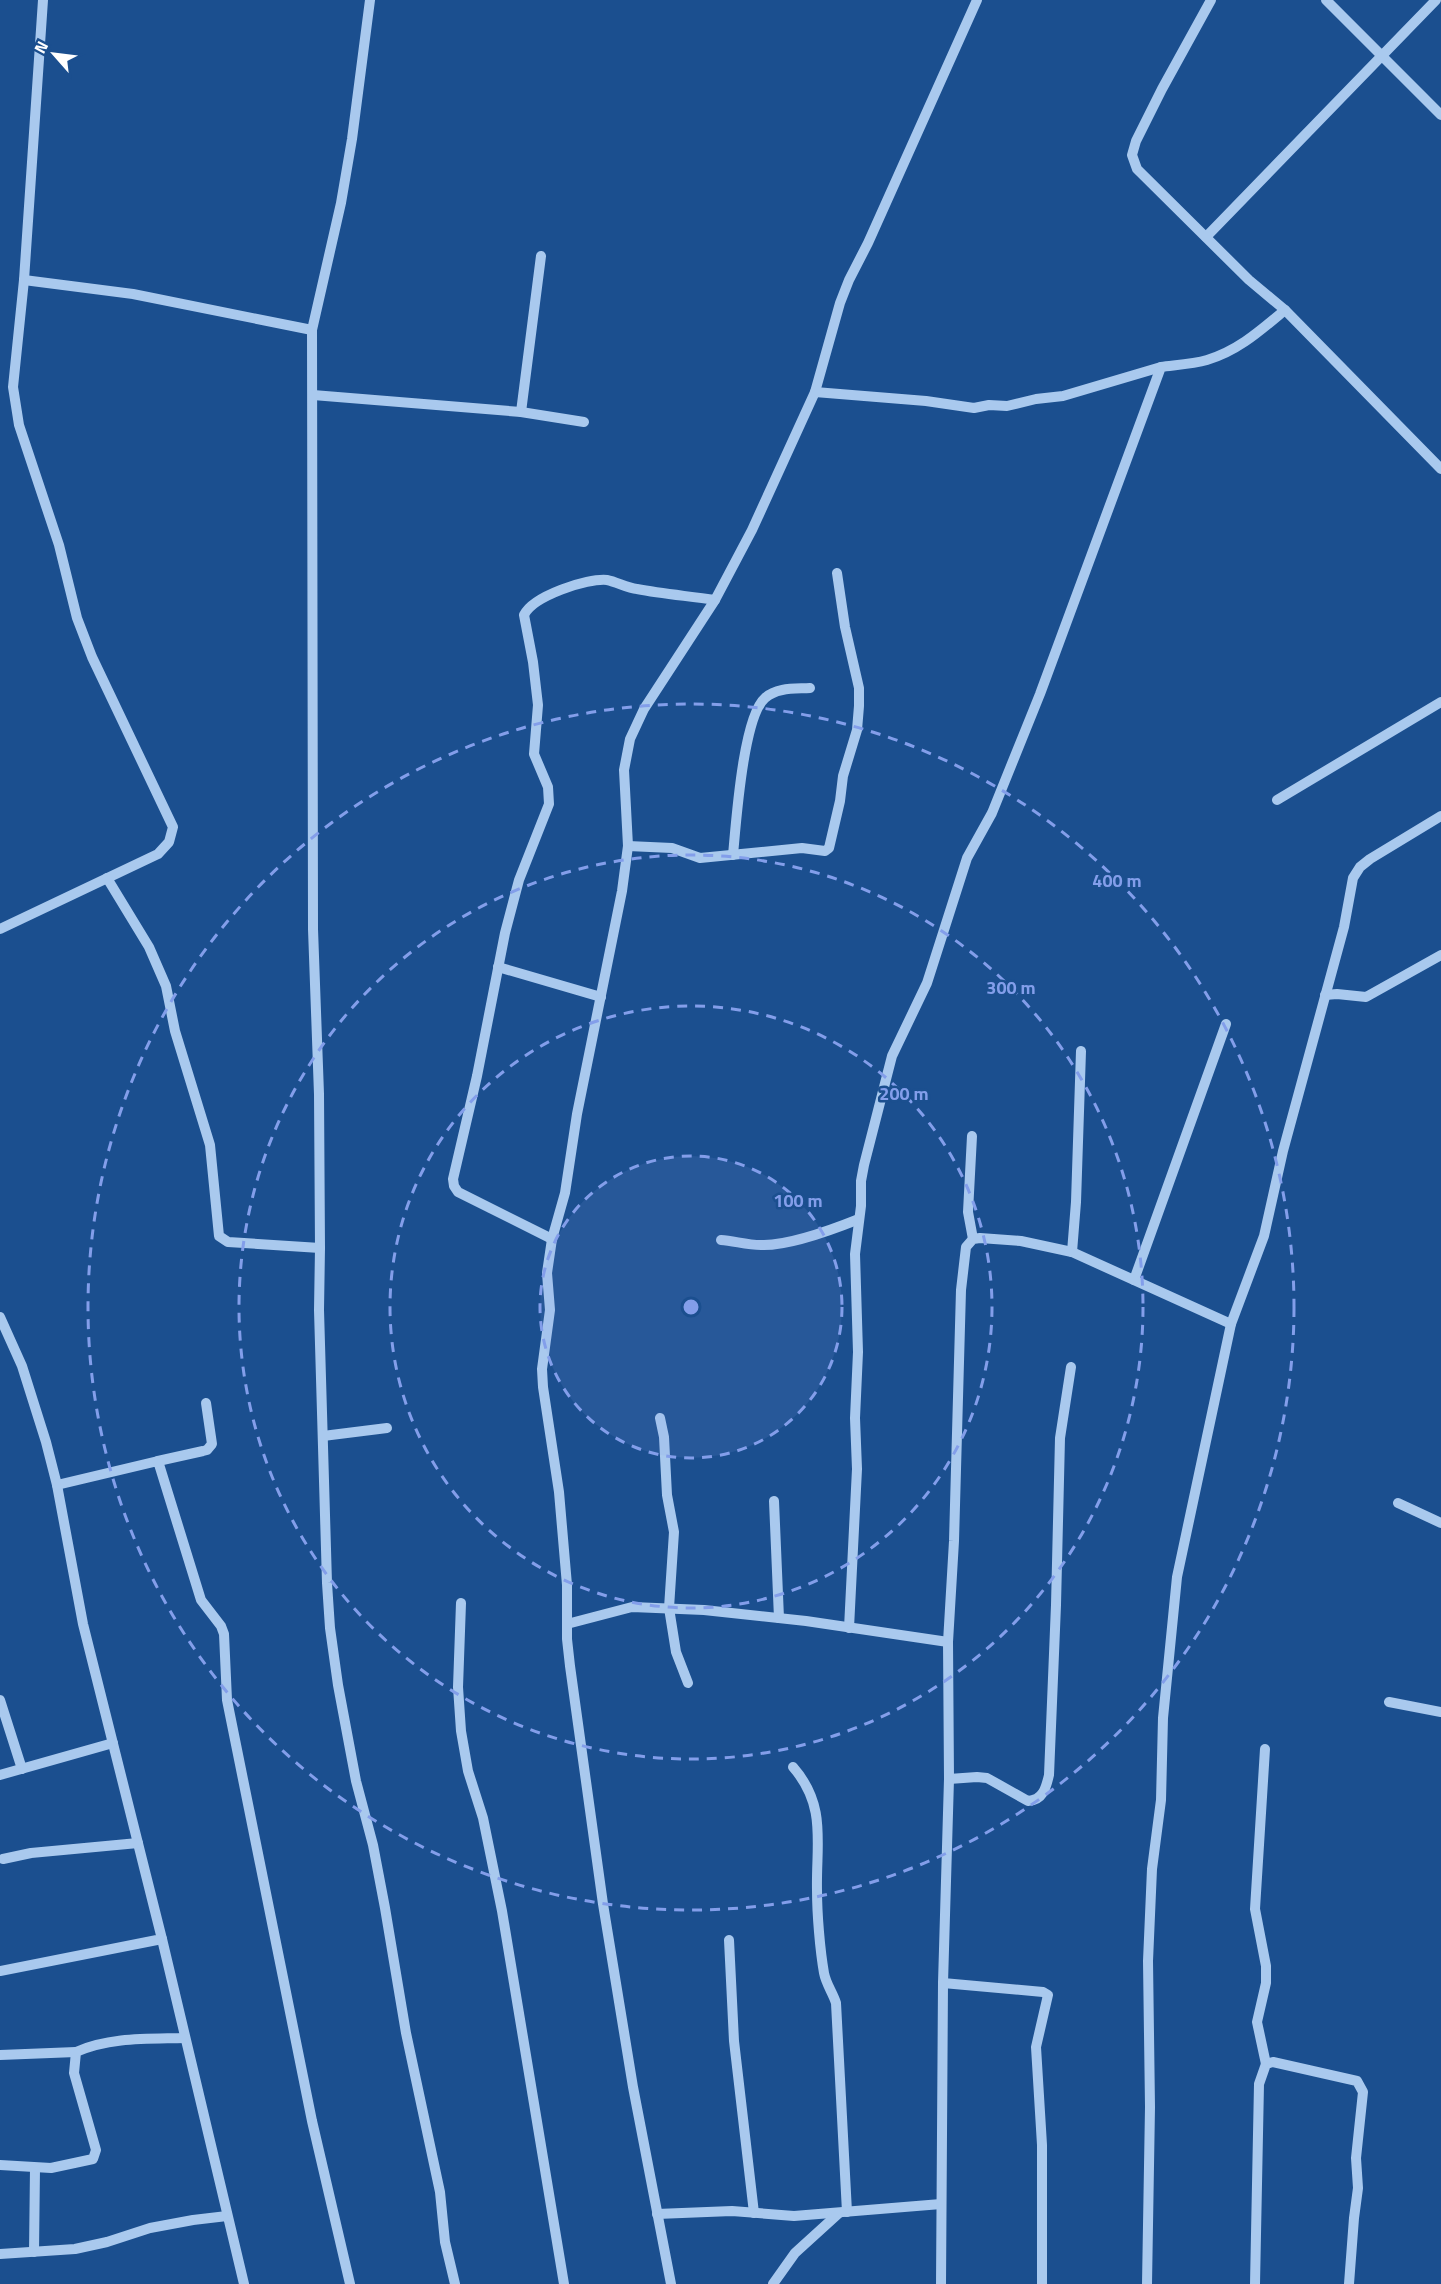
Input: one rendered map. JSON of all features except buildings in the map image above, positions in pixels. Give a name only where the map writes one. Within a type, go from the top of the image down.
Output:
[{"type":"street","points":[[0,929],[158,854],[169,842],[173,826],[92,657],[77,618],[59,545],[19,425],[13,387],[24,280],[43,0]]},
{"type":"street","points":[[370,0],[352,139],[341,203],[312,330],[313,916],[320,1248],[319,1310],[327,1583],[330,1628],[338,1685],[356,1781],[379,1877],[406,2033],[440,2192],[446,2242],[455,2284]]},
{"type":"street","points":[[671,2284],[633,2087],[603,1904],[570,1666],[567,1585],[559,1492],[543,1378],[550,1310],[547,1273],[552,1239],[565,1193],[577,1114],[622,891],[628,846],[624,770],[630,740],[644,709],[715,600],[752,530],[815,392],[849,280],[868,243],[977,0]]},
{"type":"street","points":[[1211,0],[1136,141],[1132,155],[1137,169],[1249,280],[1285,310],[1441,469]]},
{"type":"street","points":[[1326,0],[1441,115]]},
{"type":"street","points":[[1206,237],[1436,0]]},
{"type":"street","points":[[521,412],[541,256]]},
{"type":"street","points":[[24,280],[134,294],[312,330]]},
{"type":"street","points":[[815,392],[926,401],[974,408],[989,405],[1007,406],[1063,396],[1161,366],[1207,360],[1247,341],[1285,310]]},
{"type":"street","points":[[849,1628],[857,1469],[855,1418],[858,1352],[855,1254],[864,1165],[892,1056],[927,983],[967,858],[992,813],[1040,694],[1161,366]]},
{"type":"street","points":[[313,395],[521,412],[584,422]]},
{"type":"street","points":[[628,846],[672,848],[700,858],[802,848],[825,851],[832,842],[843,776],[853,745],[859,706],[859,688],[845,627],[837,573]]},
{"type":"street","points":[[552,1239],[458,1192],[453,1179],[505,933],[519,880],[547,810],[550,796],[534,754],[538,705],[533,662],[524,619],[525,612],[555,592],[598,580],[642,590],[715,600]]},
{"type":"street","points":[[733,855],[743,772],[750,734],[758,708],[765,697],[778,690],[810,688]]},
{"type":"street","points":[[1277,800],[1441,702]]},
{"type":"street","points":[[1147,2284],[1150,2107],[1148,1961],[1152,1869],[1161,1800],[1163,1718],[1177,1577],[1231,1324],[1264,1236],[1282,1151],[1344,927],[1351,884],[1355,873],[1377,854],[1441,816]]},
{"type":"street","points":[[107,878],[149,947],[166,986],[175,1031],[210,1145],[219,1236],[228,1242],[320,1248]]},
{"type":"street","points":[[1325,995],[1366,997],[1441,955]]},
{"type":"street","points":[[498,967],[601,997]]},
{"type":"street","points":[[1134,1280],[1226,1024]]},
{"type":"street","points":[[1071,1252],[1076,1202],[1081,1051]]},
{"type":"street","points":[[972,1136],[968,1212],[973,1239]]},
{"type":"street","points":[[721,1240],[772,1244],[825,1232],[860,1219]]},
{"type":"street","points":[[973,1239],[1021,1241],[1071,1252],[1231,1324]]},
{"type":"street","points":[[941,2284],[943,1983],[949,1779],[948,1642],[956,1494],[961,1290],[966,1247],[973,1239]]},
{"type":"street","points":[[0,1317],[22,1366],[57,1485],[83,1624],[162,1939],[244,2284]]},
{"type":"street","points":[[949,1779],[987,1778],[1028,1801],[1035,1801],[1042,1796],[1047,1786],[1056,1605],[1060,1438],[1071,1367]]},
{"type":"street","points":[[57,1485],[209,1448],[212,1444],[206,1403]]},
{"type":"street","points":[[660,1418],[664,1437],[667,1496],[674,1532],[669,1608],[676,1652],[688,1683]]},
{"type":"street","points":[[323,1436],[387,1428]]},
{"type":"street","points":[[158,1461],[201,1600],[221,1626],[224,1634],[227,1700],[310,2110],[351,2284]]},
{"type":"street","points":[[774,1501],[779,1618]]},
{"type":"street","points":[[1398,1503],[1441,1523]]},
{"type":"street","points":[[461,1603],[458,1688],[461,1731],[468,1771],[483,1818],[500,1901],[564,2284]]},
{"type":"street","points":[[567,1624],[632,1607],[669,1608],[779,1618],[948,1642]]},
{"type":"street","points":[[0,1700],[22,1768]]},
{"type":"street","points":[[1389,1702],[1441,1712]]},
{"type":"street","points":[[0,1775],[113,1743]]},
{"type":"street","points":[[1255,2284],[1259,2084],[1266,2064],[1257,2022],[1266,1983],[1266,1966],[1255,1909],[1265,1749]]},
{"type":"street","points":[[793,1767],[806,1782],[814,1803],[817,1823],[817,1891],[824,1974],[836,2003],[843,2212]]},
{"type":"street","points":[[3,1859],[31,1853],[138,1843]]},
{"type":"street","points":[[0,1971],[162,1939]]},
{"type":"street","points":[[729,1940],[734,2041],[754,2213]]},
{"type":"street","points":[[943,1983],[1043,1992],[1048,1995],[1036,2047],[1042,2145],[1042,2284]]},
{"type":"street","points":[[0,2055],[76,2052],[95,2044],[118,2041],[184,2038]]},
{"type":"street","points":[[0,2165],[51,2168],[88,2162],[96,2155],[74,2073],[76,2052]]},
{"type":"street","points":[[1266,2064],[1273,2062],[1343,2077],[1357,2081],[1361,2086],[1363,2092],[1356,2158],[1358,2188],[1349,2284]]},
{"type":"street","points":[[34,2252],[35,2168]]},
{"type":"street","points":[[657,2214],[732,2211],[794,2216],[941,2204]]},
{"type":"street","points":[[773,2284],[795,2253],[843,2212]]},
{"type":"street","points":[[0,2254],[75,2249],[107,2242],[150,2228],[227,2216]]}]
